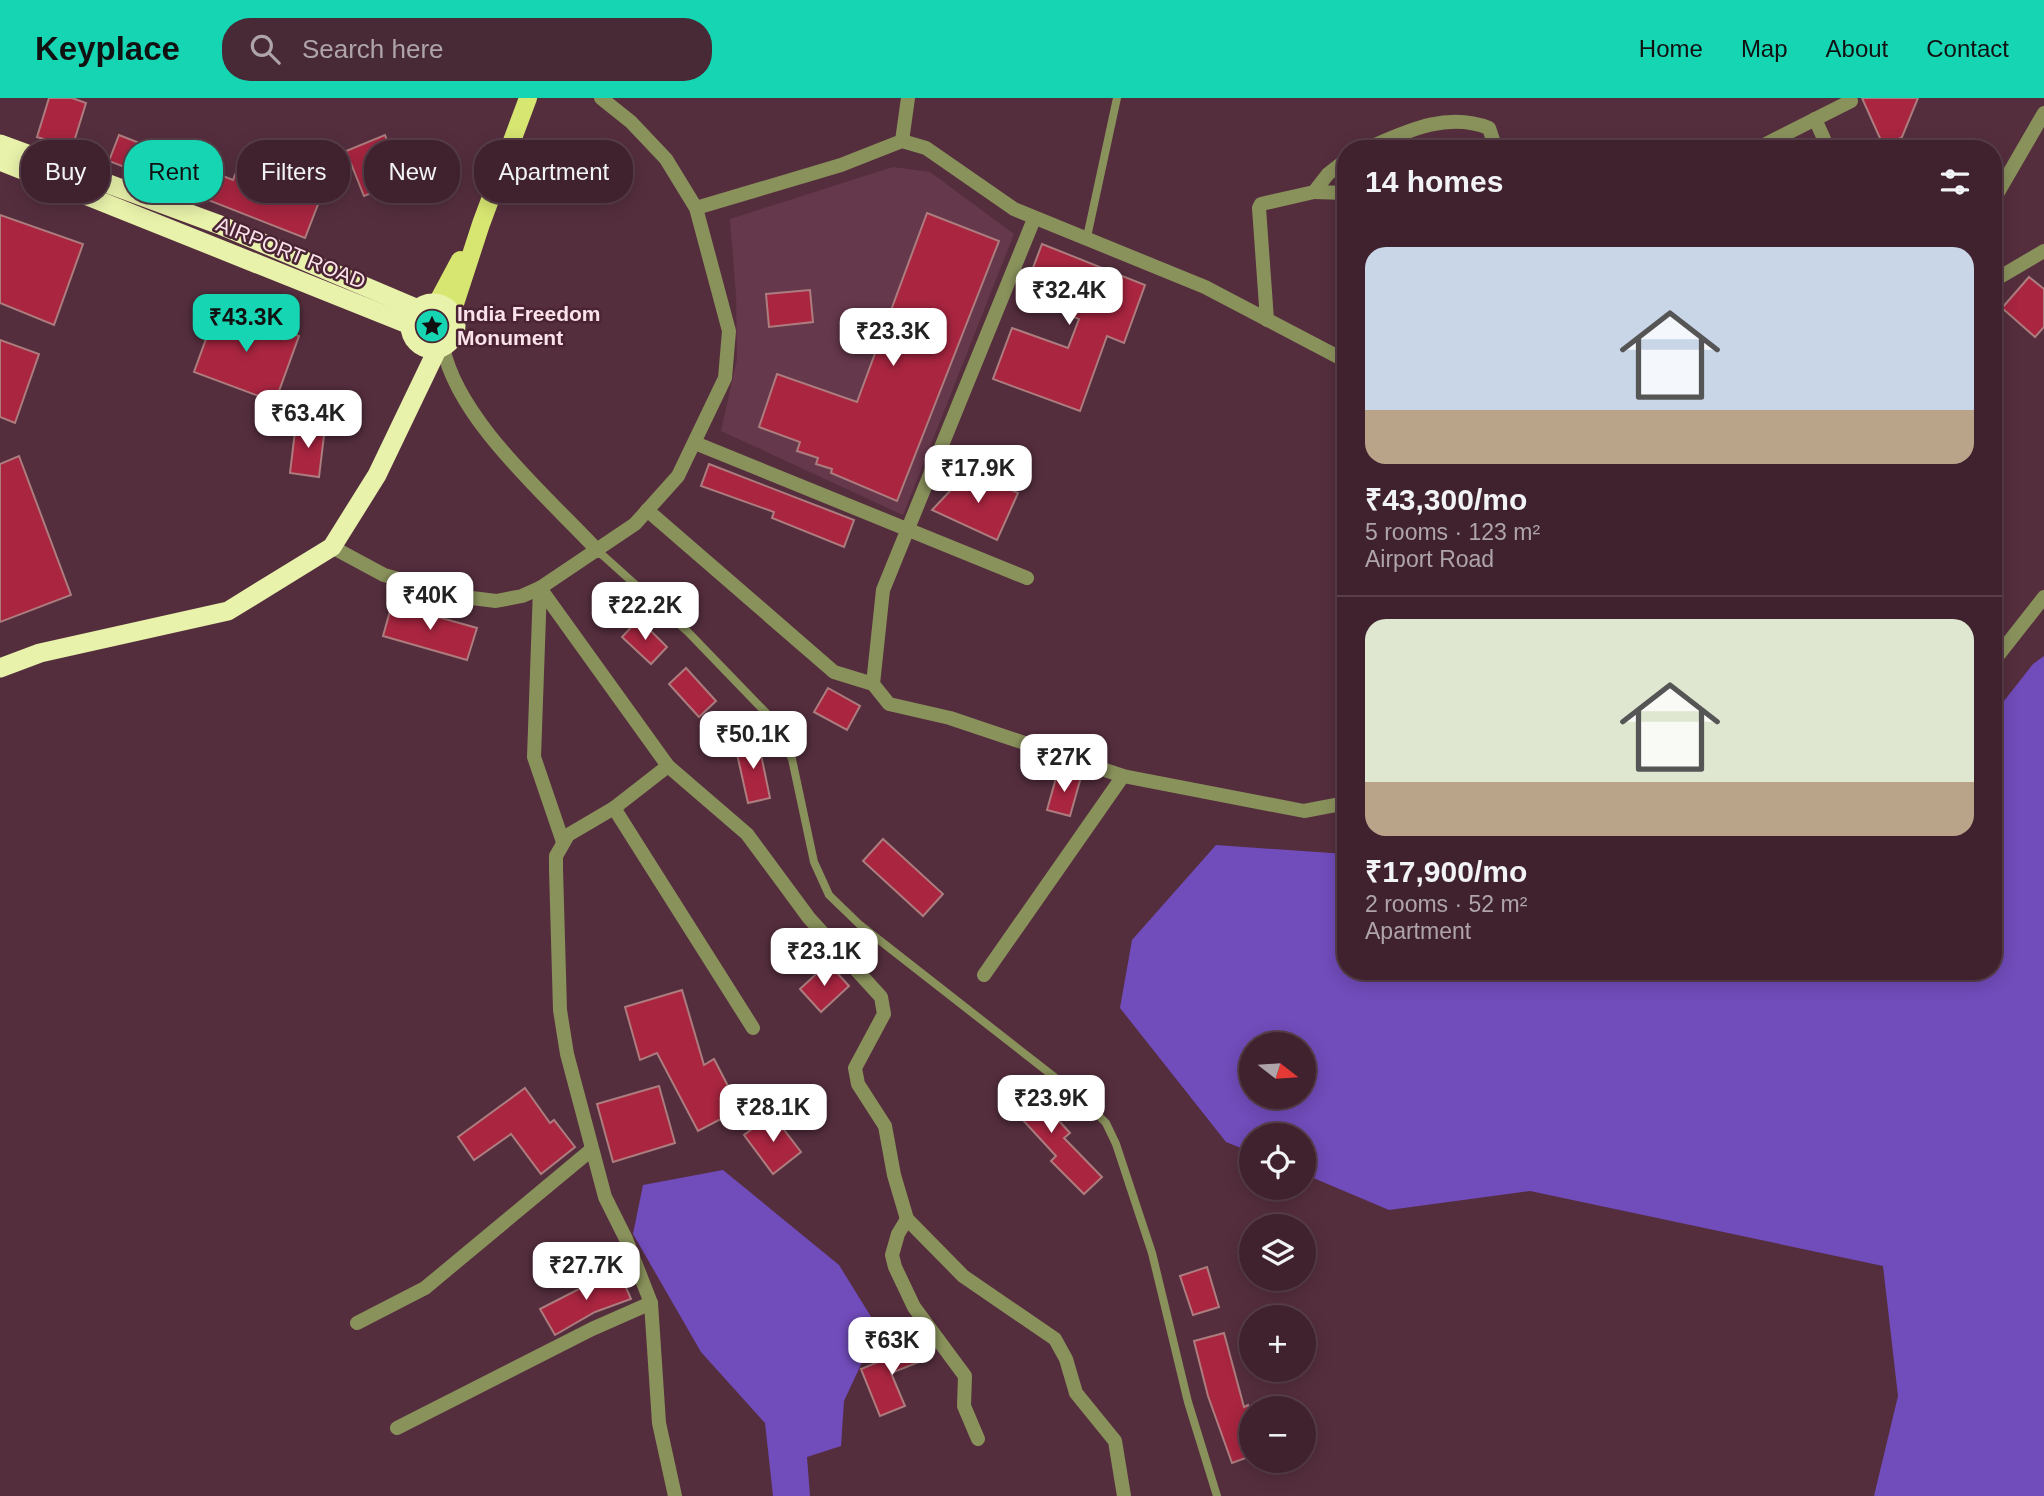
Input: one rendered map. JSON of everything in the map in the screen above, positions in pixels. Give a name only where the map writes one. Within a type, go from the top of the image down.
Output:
[{"type":"highway","name":"AIRPORT ROAD","points":[[0,144],[220,225],[429,312]]},
{"type":"highway","name":"AIRPORT ROAD","points":[[0,161],[429,312]]},
{"type":"highway","points":[[0,668],[40,653],[228,611],[332,547],[377,475],[433,348],[456,332],[429,312],[412,337],[433,348]]},
{"type":"main road","points":[[429,312],[481,224],[528,98]]},
{"type":"street","points":[[332,547],[384,575],[464,597],[496,601],[522,596],[540,588],[635,524],[678,476],[725,378],[729,331],[696,208],[666,159],[631,122],[601,98]]},
{"type":"street","points":[[902,141],[908,98]]},
{"type":"street","points":[[1774,140],[1851,101]]},
{"type":"street","points":[[2002,187],[2040,128],[2044,113]]},
{"type":"street","points":[[1815,119],[1824,140]]},
{"type":"street","points":[[1386,140],[1408,130],[1454,121],[1489,128],[1493,140]]},
{"type":"street","points":[[696,208],[841,165],[902,141],[926,148],[1014,209],[1034,219],[1087,237],[1205,287],[1337,356]]},
{"type":"street","points":[[1314,192],[1337,167]]},
{"type":"street","points":[[1267,320],[1259,208],[1261,204],[1314,192],[1337,193]]},
{"type":"street","points":[[873,684],[883,590],[1034,219]]},
{"type":"street","points":[[2002,276],[2044,251]]},
{"type":"street","points":[[433,348],[480,425],[598,551]]},
{"type":"street","points":[[695,443],[1027,578]]},
{"type":"street","points":[[647,510],[834,672],[873,684],[889,704],[950,718],[1123,776],[1304,811],[1337,805]]},
{"type":"street","points":[[540,588],[668,766],[747,834],[809,918],[881,997],[884,1014],[855,1068],[858,1084],[885,1126],[894,1175],[907,1219],[963,1276],[1055,1339],[1066,1359],[1076,1393],[1115,1441],[1124,1496]]},
{"type":"street","points":[[540,588],[534,757],[563,842]]},
{"type":"street","points":[[2002,651],[2044,597]]},
{"type":"street","points":[[668,766],[614,808],[568,835],[556,856],[556,869],[560,1010],[567,1054],[605,1197],[626,1238],[651,1303],[659,1423],[675,1496]]},
{"type":"street","points":[[984,975],[1123,776]]},
{"type":"street","points":[[614,808],[753,1028]]},
{"type":"street","points":[[358,1323],[425,1288],[591,1150]]},
{"type":"street","points":[[907,1219],[898,1234],[892,1255],[895,1267],[914,1307],[965,1376],[964,1406],[978,1439]]},
{"type":"street","points":[[397,1428],[592,1329],[651,1303]]},
{"type":"lane","points":[[1087,237],[1117,98]]},
{"type":"lane","points":[[598,551],[688,632],[774,721],[792,759],[814,862],[829,895],[860,925],[1080,1097],[1106,1123],[1116,1144],[1152,1253],[1188,1402],[1217,1496]]},
{"type":"shaded area","points":[[893,167],[930,172],[1014,234],[903,515],[721,431],[737,359],[736,295],[730,219]]},
{"type":"shaded area","points":[[2044,656],[2044,1496],[1874,1496],[1898,1396],[1883,1266],[1530,1191],[1389,1210],[1316,1179],[1316,1123],[1239,1123],[1239,1147],[1226,1142],[1120,1008],[1132,940],[1216,845],[1337,853],[1337,980],[2002,980],[2002,704],[2033,664]]},
{"type":"shaded area","points":[[723,1170],[839,1265],[878,1328],[844,1401],[841,1446],[807,1457],[810,1496],[773,1496],[765,1423],[701,1352],[633,1234],[643,1185]]},
{"type":"building","points":[[49,98],[72,98],[86,103],[74,140],[47,140],[37,137]]},
{"type":"building","points":[[1862,98],[1918,98],[1902,137],[1897,140],[1881,140]]},
{"type":"building","points":[[119,135],[132,140],[124,140],[124,167],[110,161]]},
{"type":"building","points":[[385,135],[387,140],[373,140]]},
{"type":"building","points":[[364,144],[364,196],[350,161],[350,149]]},
{"type":"building","points":[[237,170],[237,203],[319,203],[305,238],[216,203],[223,203],[223,176],[233,180]]},
{"type":"building","points":[[927,213],[999,241],[897,501],[831,473],[832,469],[816,464],[818,458],[797,451],[800,442],[759,427],[777,374],[857,402]]},
{"type":"building","points":[[0,215],[83,244],[54,325],[0,303]]},
{"type":"building","points":[[1042,244],[1145,285],[1124,343],[1107,336],[1080,411],[993,379],[1012,328],[1068,348],[1079,319],[1022,297]]},
{"type":"building","points":[[2029,277],[2044,289],[2044,327],[2035,337],[2002,308]]},
{"type":"building","points":[[810,290],[813,322],[769,327],[766,294]]},
{"type":"building","points":[[218,306],[299,336],[275,402],[194,372]]},
{"type":"building","points":[[0,340],[39,354],[15,423],[0,417]]},
{"type":"building","points":[[296,423],[325,427],[319,477],[290,473]]},
{"type":"building","points":[[19,456],[71,595],[0,622],[0,464]]},
{"type":"building","points":[[709,464],[854,520],[844,547],[772,518],[774,512],[701,486]]},
{"type":"building","points":[[969,471],[1018,493],[997,540],[932,510]]},
{"type":"building","points":[[392,604],[477,628],[467,660],[383,636]]},
{"type":"building","points":[[639,619],[667,647],[651,664],[622,637]]},
{"type":"building","points":[[686,668],[716,701],[699,717],[669,684]]},
{"type":"building","points":[[828,688],[860,706],[847,730],[814,712]]},
{"type":"building","points":[[758,740],[770,798],[748,803],[735,745]]},
{"type":"building","points":[[1058,771],[1081,777],[1070,816],[1047,810]]},
{"type":"building","points":[[883,839],[943,894],[923,916],[863,861]]},
{"type":"building","points":[[828,963],[849,986],[821,1012],[800,989]]},
{"type":"building","points":[[682,990],[704,1065],[714,1059],[740,1109],[698,1131],[657,1053],[640,1060],[625,1007]]},
{"type":"building","points":[[1019,1077],[1070,1133],[1064,1138],[1102,1177],[1084,1194],[1051,1161],[1056,1156],[1000,1095]]},
{"type":"building","points":[[659,1086],[675,1143],[613,1162],[597,1104]]},
{"type":"building","points":[[525,1088],[550,1123],[554,1120],[575,1147],[541,1174],[511,1134],[474,1160],[458,1137]]},
{"type":"building","points":[[772,1114],[801,1152],[773,1174],[744,1135]]},
{"type":"building","points":[[1207,1267],[1219,1307],[1193,1315],[1180,1276]]},
{"type":"building","points":[[618,1269],[631,1299],[595,1312],[555,1335],[540,1309]]},
{"type":"building","points":[[1224,1333],[1241,1396],[1239,1460],[1232,1463],[1208,1396],[1194,1341]]},
{"type":"building","points":[[926,1342],[932,1357],[891,1373],[905,1406],[880,1416],[861,1369]]},
{"type":"place","name":"India Freedom Monument","points":[[432,326]]}]
